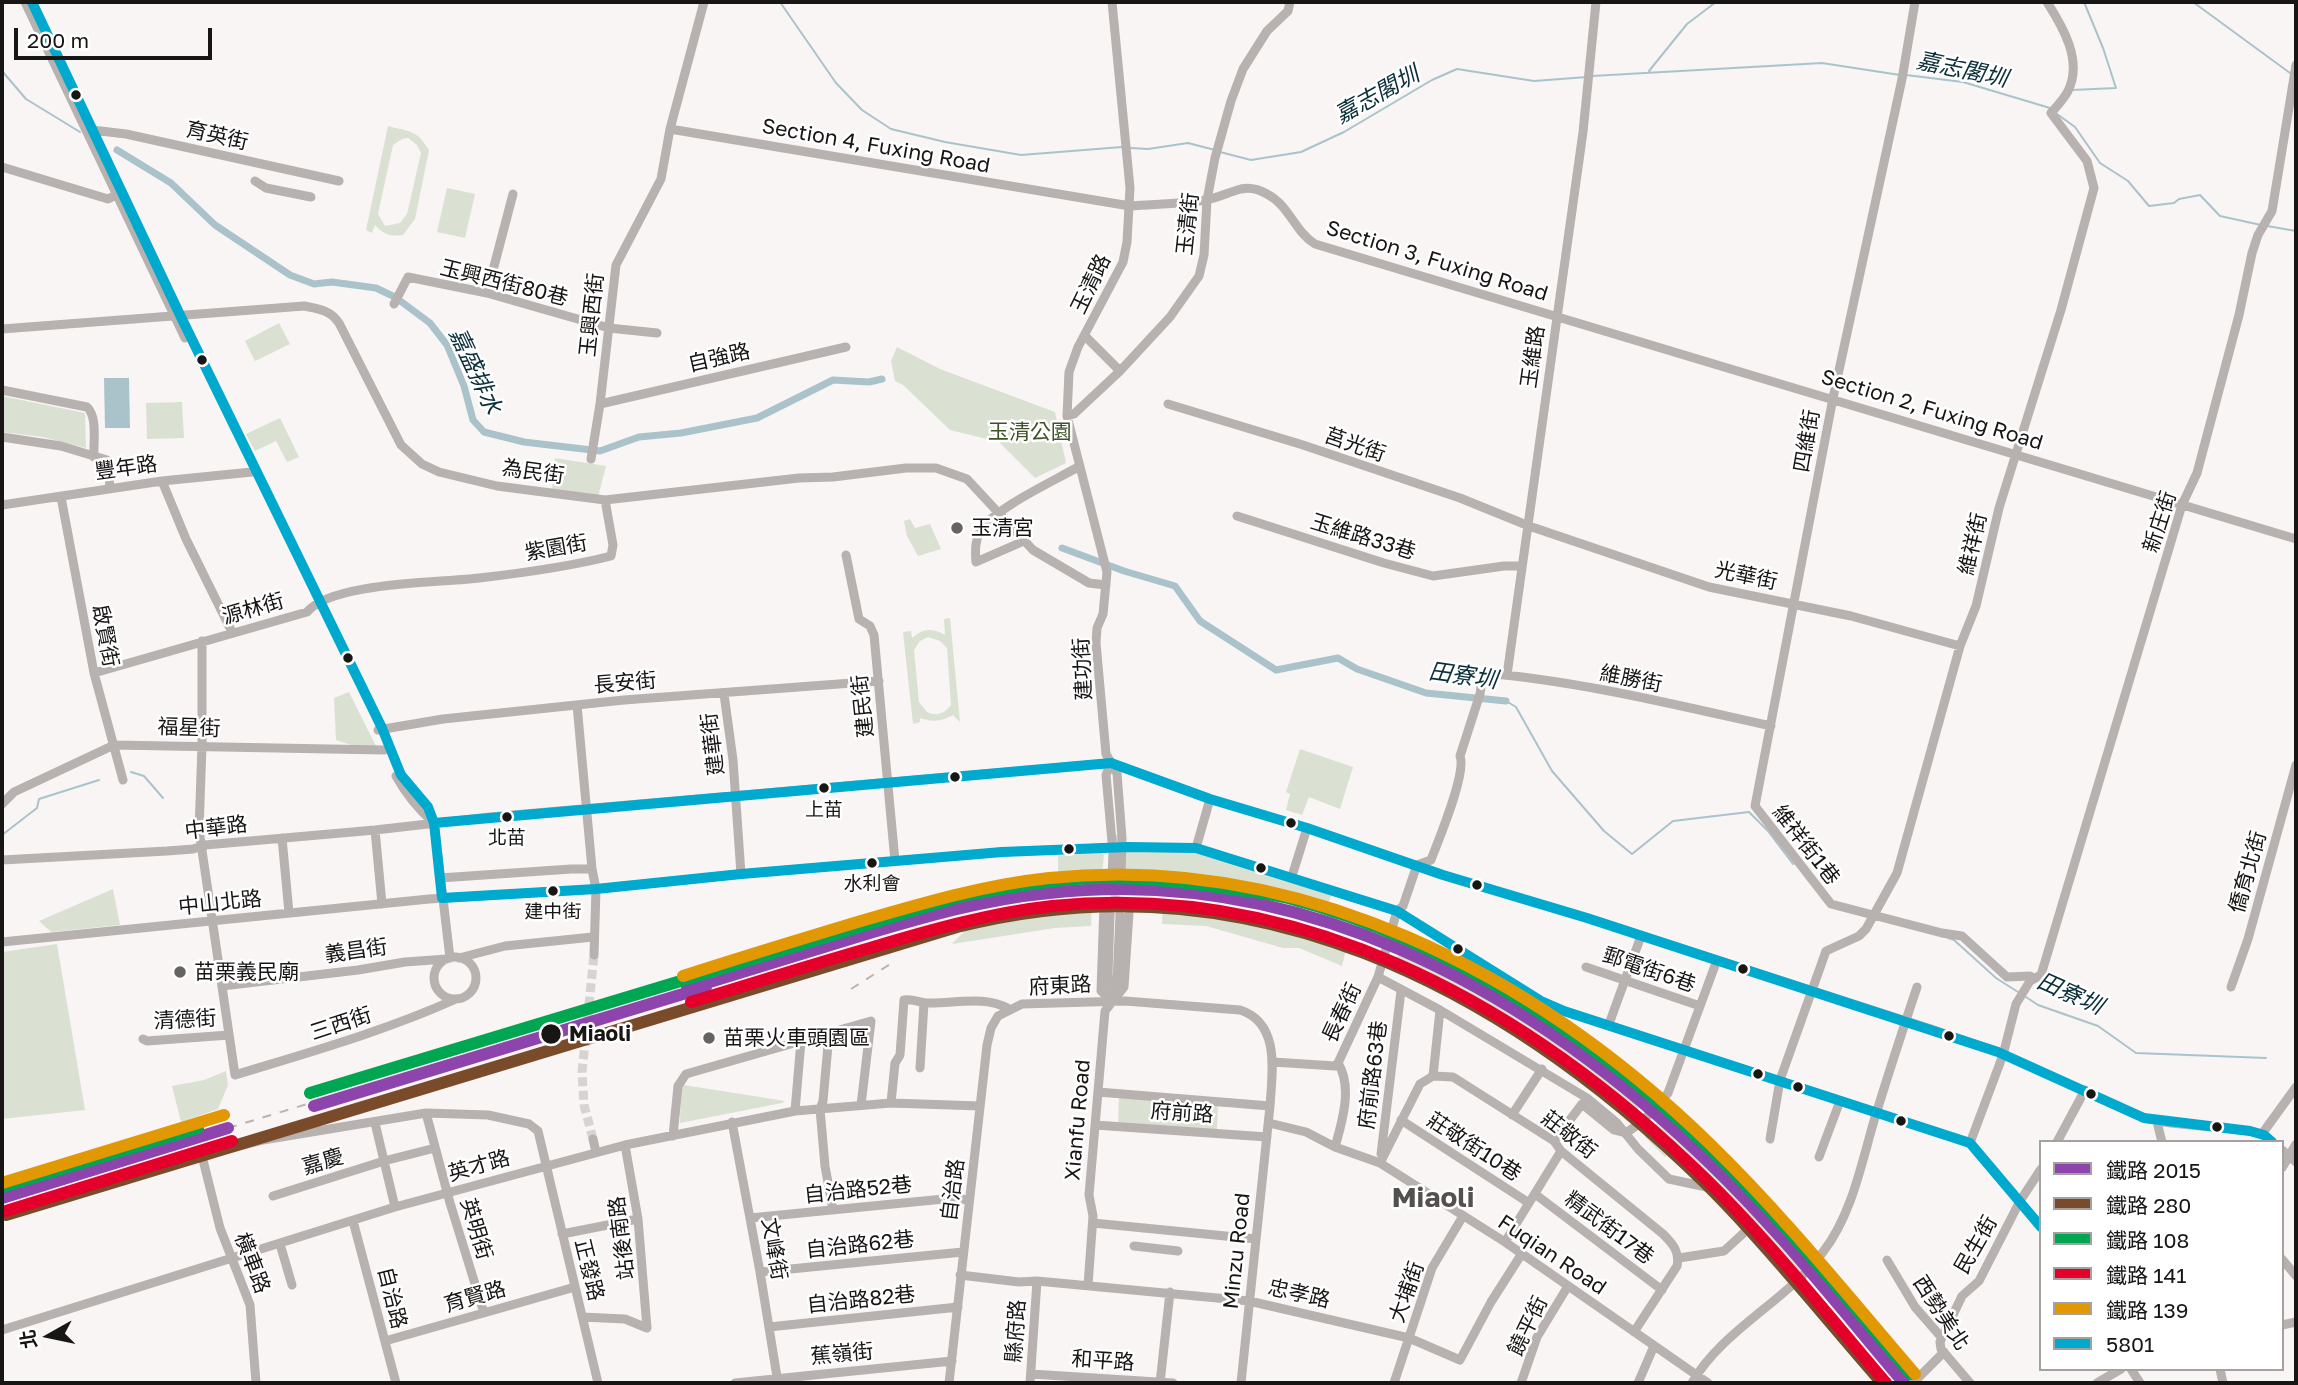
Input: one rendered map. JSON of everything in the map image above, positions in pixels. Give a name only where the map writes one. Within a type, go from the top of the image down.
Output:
[{"type":"street","points":[[25,2],[91,130]]},
{"type":"street","points":[[32,2],[177,316],[379,729],[404,791],[435,823],[442,898],[452,958]]},
{"type":"street","points":[[670,129],[704,2]]},
{"type":"street","name":"玉清路","points":[[1107,572],[1100,554],[1067,416],[1069,372],[1078,347],[1124,262],[1130,206],[1121,79],[1112,2]]},
{"type":"street","name":"玉清街","points":[[1067,416],[1074,414],[1120,371],[1170,317],[1199,276],[1204,255],[1207,200],[1224,124],[1243,69],[1267,32],[1287,11],[1290,2]]},
{"type":"street","name":"玉維路","points":[[1507,675],[1584,120],[1597,2]]},
{"type":"street","name":"四維街","points":[[1755,806],[1833,398],[1895,116],[1915,2]]},
{"type":"street","name":"維祥街","points":[[1770,1139],[1780,1080],[1826,951],[1859,936],[1866,929],[1897,873],[1960,646],[1976,606],[1999,508],[2064,298],[2094,188],[2087,162],[2051,113],[2067,93],[2075,65],[2060,23],[2047,2]]},
{"type":"street","name":"新庄街","points":[[2031,980],[2041,975],[2182,505],[2197,473],[2239,315],[2252,253],[2258,235],[2272,211],[2296,65]]},
{"type":"street","name":"Section 4, Fuxing Road","points":[[670,129],[1130,206],[1207,200]]},
{"type":"street","name":"玉興西街","points":[[591,459],[616,265],[661,179],[670,129]]},
{"type":"street","name":"育英街","points":[[91,130],[339,181]]},
{"type":"street","points":[[2,167],[108,199],[120,193]]},
{"type":"street","points":[[255,181],[267,188],[311,197]]},
{"type":"street","name":"Section 3, Fuxing Road","points":[[1207,200],[1241,189],[1253,189],[1268,194],[1281,204],[1297,229],[1315,244],[1557,315]]},
{"type":"street","points":[[487,293],[513,194]]},
{"type":"street","name":"玉興西街80巷","points":[[394,304],[408,277],[487,293],[609,328],[657,333]]},
{"type":"street","name":"為民街","points":[[2,329],[304,306],[325,310],[333,314],[339,323],[401,445],[422,464],[439,472],[497,486],[605,500],[799,478],[833,477],[906,468],[936,468],[967,479],[1033,550],[1089,583],[1106,585]]},
{"type":"street","name":"Section 2, Fuxing Road","points":[[1557,315],[2296,539]]},
{"type":"street","points":[[1085,336],[1120,371]]},
{"type":"street","name":"自強路","points":[[600,404],[846,347]]},
{"type":"street","points":[[2,390],[87,407],[92,411],[94,457]]},
{"type":"street","name":"莒光街","points":[[1168,404],[1303,445],[1460,498],[1529,526]]},
{"type":"street","points":[[2,437],[61,446],[107,460],[110,487]]},
{"type":"street","points":[[1024,541],[976,562],[976,544],[984,526],[998,514],[1078,467]]},
{"type":"street","name":"豐年路","points":[[2,505],[110,487],[254,471]]},
{"type":"street","points":[[162,481],[186,539],[232,632]]},
{"type":"street","name":"啟賢街","points":[[61,497],[94,673],[123,780]]},
{"type":"street","name":"紫園街","points":[[493,576],[583,563],[611,556],[613,545],[605,500]]},
{"type":"street","name":"玉維路33巷","points":[[1237,516],[1433,576],[1522,566]]},
{"type":"street","name":"光華街","points":[[1529,526],[1709,587],[1794,603],[1960,646]]},
{"type":"street","name":"建民街","points":[[846,555],[859,619],[870,625],[874,635],[895,861]]},
{"type":"street","name":"建功街","points":[[1107,572],[1104,614],[1097,628],[1096,643],[1106,754],[1111,763]]},
{"type":"street","name":"源林街","points":[[94,673],[307,612],[317,602],[358,591],[419,578],[493,576]]},
{"type":"street","points":[[202,641],[199,798],[201,846],[229,1035]]},
{"type":"street","name":"維勝街","points":[[1417,866],[1431,860],[1458,781],[1462,761],[1460,756],[1480,694],[1483,673],[1689,708],[1771,726]]},
{"type":"street","name":"長安街","points":[[379,729],[443,719],[578,705],[879,681]]},
{"type":"street","name":"建華街","points":[[724,694],[736,796],[741,874]]},
{"type":"street","points":[[578,705],[596,890],[594,955]]},
{"type":"street","name":"福星街","points":[[2,804],[23,787],[114,745],[387,749]]},
{"type":"street","points":[[1111,763],[1210,799],[1717,960],[2003,1055],[2157,1122],[2242,1130],[2262,1135],[2269,1140]]},
{"type":"street","points":[[1111,763],[1117,835]]},
{"type":"street","points":[[1111,763],[1106,775],[1117,850],[1116,878]]},
{"type":"street","name":"中華路","points":[[2,860],[193,849],[201,846],[435,823],[1111,763]]},
{"type":"street","name":"僑育北街","points":[[2231,987],[2248,939],[2296,765]]},
{"type":"street","points":[[1196,848],[1210,799]]},
{"type":"street","name":"維祥街1巷","points":[[1755,806],[1831,904],[1962,936],[2007,977],[2030,976],[2031,980]]},
{"type":"street","points":[[1292,876],[1307,828]]},
{"type":"street","points":[[375,830],[382,904]]},
{"type":"street","points":[[282,838],[289,913]]},
{"type":"street","name":"中山北路","points":[[2,942],[442,898],[596,890],[741,874],[1002,852],[1196,848],[1397,911],[1541,1001],[1564,1011],[1970,1143]]},
{"type":"street","name":"長春街","points":[[1273,1062],[1335,1066],[1338,1063],[1378,977],[1397,911],[1403,906],[1417,866]]},
{"type":"street","points":[[440,878],[592,869]]},
{"type":"street","points":[[1104,905],[1129,906],[1124,987],[1112,1001],[1101,991],[1104,905]]},
{"type":"street","points":[[1112,1001],[1115,915]]},
{"type":"street","points":[[1609,1024],[1641,936]]},
{"type":"street","name":"義昌街","points":[[222,986],[452,958],[505,946],[593,937]]},
{"type":"street","points":[[434,979],[438,967],[452,958]]},
{"type":"street","points":[[411,962],[427,963],[439,991],[449,999],[456,999],[469,994],[476,982],[474,969],[470,964],[452,958]]},
{"type":"street","points":[[1554,1141],[1582,1104],[1614,1130],[1626,1133],[1643,1121],[1668,1093],[1717,960]]},
{"type":"street","name":"郵電街6巷","points":[[1586,967],[1700,1006]]},
{"type":"street","points":[[1378,977],[1440,1010],[1587,1097],[1626,1133],[1638,1149],[1669,1179],[1711,1188],[1794,1282],[1875,1381]]},
{"type":"street","points":[[2031,980],[2016,1004],[2003,1055],[1970,1143],[2039,1225]]},
{"type":"street","points":[[1708,1383],[1694,1379],[1708,1359],[1812,1265],[1834,1237],[1844,1216],[1917,987]]},
{"type":"street","name":"府前路63巷","points":[[1380,1163],[1401,991]]},
{"type":"street","name":"三西街","points":[[229,1035],[235,1075],[366,1035],[420,1016],[456,999]]},
{"type":"street","points":[[891,1103],[895,1063],[900,1055],[904,1000],[912,999],[923,1003],[997,1002],[1009,1009]]},
{"type":"street","name":"府東路","points":[[1009,1009],[1034,1003],[1112,1001],[1226,1007],[1247,1012],[1257,1018],[1267,1034],[1273,1062]]},
{"type":"street","name":"Xianfu Road","points":[[1088,1285],[1093,1223],[1089,1195],[1105,1012],[1112,1001]]},
{"type":"street","points":[[920,1068],[923,1003]]},
{"type":"street","name":"自治路","points":[[950,1383],[960,1275],[991,1028],[998,1016],[1009,1009]]},
{"type":"street","points":[[1380,1163],[1420,1084],[1433,1076],[1440,1010]]},
{"type":"street","points":[[673,1136],[678,1086],[686,1074],[871,1021],[861,1105]]},
{"type":"street","points":[[829,1034],[820,1109],[825,1166],[833,1210]]},
{"type":"street","name":"清德街","points":[[143,1039],[148,1041],[229,1035]]},
{"type":"street","points":[[795,1111],[800,1041]]},
{"type":"street","name":"Minzu Road","points":[[1241,1383],[1273,1062]]},
{"type":"street","name":"長春街","points":[[1335,1147],[1345,1110],[1343,1071],[1338,1063]]},
{"type":"street","points":[[1512,1115],[1542,1069]]},
{"type":"street","name":"莊敬街","points":[[1433,1076],[1453,1077],[1554,1141],[1561,1151],[1663,1234],[1676,1249],[1679,1258]]},
{"type":"street","points":[[2262,1135],[2296,1087]]},
{"type":"street","points":[[2058,1140],[2085,1090]]},
{"type":"street","name":"府前路","points":[[1098,1092],[1270,1106]]},
{"type":"street","points":[[1819,1157],[1840,1101]]},
{"type":"street","name":"英才路","points":[[2,1330],[394,1207],[625,1145],[795,1111],[891,1103],[980,1106]]},
{"type":"street","name":"嘉慶","points":[[202,1156],[263,1140],[426,1114]]},
{"type":"street","name":"英明街","points":[[426,1114],[484,1313]]},
{"type":"street","name":"正發路","points":[[426,1114],[488,1115],[529,1124],[538,1131],[598,1383]]},
{"type":"street","name":"莊敬街10巷","points":[[1401,1120],[1529,1203]]},
{"type":"street","name":"文峰街","points":[[732,1122],[778,1380]]},
{"type":"street","points":[[2157,1122],[2162,1140]]},
{"type":"street","points":[[375,1123],[394,1207]]},
{"type":"street","name":"Fuqian Road","points":[[1269,1123],[1306,1132],[1335,1147],[1380,1163],[1505,1242],[1654,1346],[1694,1379]]},
{"type":"street","name":"府前路","points":[[1095,1125],[1267,1137]]},
{"type":"street","points":[[593,1139],[596,1152]]},
{"type":"street","points":[[2296,1144],[2285,1153],[2296,1163]]},
{"type":"street","name":"站後南路","points":[[582,1317],[625,1319],[647,1328],[638,1219],[625,1145]]},
{"type":"street","name":"嘉慶","points":[[273,1196],[435,1148]]},
{"type":"street","points":[[1505,1242],[1561,1151]]},
{"type":"street","name":"橫車路","points":[[202,1156],[230,1258],[250,1306],[256,1383]]},
{"type":"street","name":"民生街","points":[[1942,1338],[1962,1296],[1979,1281],[2020,1201],[2039,1172]]},
{"type":"street","name":"精武街17巷","points":[[1535,1194],[1662,1290]]},
{"type":"street","name":"自治路52巷","points":[[750,1218],[954,1198],[969,1200]]},
{"type":"street","name":"大埔街","points":[[1394,1383],[1432,1268],[1463,1216]]},
{"type":"street","points":[[562,1234],[638,1219]]},
{"type":"street","name":"自治路","points":[[353,1221],[396,1383]]},
{"type":"street","points":[[1093,1223],[1256,1239]]},
{"type":"street","points":[[1634,1332],[1677,1266],[1679,1258],[1724,1251],[1748,1229]]},
{"type":"street","points":[[1156,1249],[1158,1230]]},
{"type":"street","points":[[280,1244],[292,1285]]},
{"type":"street","points":[[1134,1247],[1178,1251]]},
{"type":"street","name":"自治路62巷","points":[[760,1272],[963,1252]]},
{"type":"street","name":"忠孝路","points":[[960,1275],[1250,1301],[1409,1338],[1460,1360],[1491,1302],[1521,1255]]},
{"type":"street","name":"西勢美北","points":[[1887,1260],[1915,1307],[1942,1338],[1940,1342],[1944,1352],[1970,1383]]},
{"type":"street","points":[[2284,1261],[2296,1276]]},
{"type":"street","points":[[1812,1265],[1912,1383],[1944,1352]]},
{"type":"street","name":"縣府路","points":[[1030,1378],[1037,1281]]},
{"type":"street","name":"育賢路","points":[[385,1341],[575,1286]]},
{"type":"street","name":"饒平街","points":[[1521,1383],[1537,1337],[1568,1286]]},
{"type":"street","points":[[1160,1383],[1170,1292]]},
{"type":"street","name":"自治路82巷","points":[[769,1327],[958,1307]]},
{"type":"street","points":[[1638,1383],[1654,1346]]},
{"type":"street","name":"蕉嶺街","points":[[734,1383],[952,1361]]},
{"type":"street","points":[[2097,1383],[2118,1371]]},
{"type":"street","name":"和平路","points":[[1030,1378],[1173,1383]]},
{"type":"green space","points":[[388,126],[412,132],[429,150],[415,219],[403,235],[387,234],[375,225],[372,233],[366,230]],"holes":[[[408,138],[417,145],[421,153],[407,214],[400,223],[385,226],[378,214],[393,145]]]},
{"type":"green space","points":[[447,188],[475,194],[465,238],[437,232]]},
{"type":"green space","points":[[279,323],[290,344],[255,361],[245,341]]},
{"type":"green space","name":"玉清公園","points":[[897,347],[940,369],[1055,412],[1066,463],[1035,478],[999,442],[950,430],[903,385],[895,381],[891,361]]},
{"type":"green space","points":[[2,396],[85,413],[86,448],[43,437],[2,432]]},
{"type":"green space","points":[[182,402],[184,438],[147,439],[146,403]]},
{"type":"green space","points":[[280,418],[299,457],[287,462],[276,441],[255,451],[246,434]]},
{"type":"green space","points":[[555,458],[606,466],[598,497],[552,489]]},
{"type":"green space","points":[[910,519],[915,528],[930,524],[941,549],[918,556],[907,536],[904,521]]},
{"type":"green space","points":[[950,618],[960,722],[953,715],[937,721],[920,718],[920,722],[913,724],[903,632],[911,631],[912,638],[928,630],[945,635],[944,619]],"holes":[[[928,637],[940,641],[947,648],[951,705],[943,712],[934,714],[927,712],[919,702],[914,650],[920,641]]]},
{"type":"green space","points":[[349,692],[376,746],[355,746],[336,740],[334,698]]},
{"type":"green space","points":[[1300,749],[1353,767],[1340,809],[1309,797],[1302,815],[1286,810],[1290,794],[1286,792]]},
{"type":"green space","points":[[1126,851],[1197,852],[1332,893],[1325,912],[1247,890],[1131,881],[1124,878]]},
{"type":"green space","points":[[1100,852],[1104,855],[1101,882],[1058,884],[1058,856]]},
{"type":"green space","points":[[113,889],[120,925],[51,932],[39,921]]},
{"type":"green space","points":[[1092,899],[1091,926],[1055,928],[952,944],[976,919],[1000,909]]},
{"type":"green space","points":[[1163,902],[1214,908],[1348,941],[1342,966],[1299,948],[1283,948],[1206,926],[1162,924]]},
{"type":"green space","points":[[1403,941],[1561,1032],[1653,1091],[1633,1115],[1626,1111],[1507,1026],[1469,1003],[1394,966]]},
{"type":"green space","points":[[57,944],[85,1110],[2,1119],[2,952]]},
{"type":"green space","points":[[226,1071],[228,1085],[218,1109],[181,1122],[172,1086],[204,1080]]},
{"type":"green space","points":[[684,1085],[785,1101],[680,1123],[681,1088]]},
{"type":"green space","points":[[1119,1096],[1218,1106],[1217,1130],[1118,1123]]},
{"type":"green space","points":[[1674,1111],[1810,1260],[1797,1274],[1770,1242],[1674,1149],[1665,1157],[1645,1137],[1646,1127],[1651,1123],[1654,1126],[1666,1113]]},
{"type":"water","points":[[104,378],[129,378],[130,428],[105,428]]},
{"type":"waterway","name":"嘉志閣圳","points":[[780,2],[836,83],[862,110],[891,129],[945,142],[1021,155],[1122,147]]},
{"type":"waterway","points":[[1649,71],[1687,24],[1716,2]]},
{"type":"waterway","points":[[2072,90],[2116,88],[2084,2]]},
{"type":"waterway","points":[[2193,2],[2290,73]]},
{"type":"waterway","name":"嘉志閣圳","points":[[1592,76],[1822,63],[1900,75]]},
{"type":"waterway","name":"嘉志閣圳","points":[[1220,152],[1251,160],[1301,152],[1344,132],[1432,80],[1457,69],[1534,81],[1587,77]]},
{"type":"waterway","name":"嘉盛排水","points":[[2,71],[26,99],[80,132]]},
{"type":"waterway","name":"嘉志閣圳","points":[[1906,75],[1963,82],[2050,108]]},
{"type":"waterway","points":[[2057,114],[2075,127],[2100,163],[2128,181],[2149,206],[2174,203],[2179,199],[2200,195],[2220,216],[2261,225]]},
{"type":"waterway","name":"嘉志閣圳","points":[[1131,148],[1148,149],[1188,143],[1215,150]]},
{"type":"waterway","name":"嘉盛排水","points":[[117,150],[171,183],[215,225],[290,275],[314,284],[332,282],[376,288],[395,297],[430,323],[447,345],[464,386],[473,420],[484,432],[524,442],[600,451],[639,437],[681,433],[757,418],[833,380],[869,382],[882,379]]},
{"type":"waterway","points":[[2267,226],[2296,231]]},
{"type":"waterway","name":"田寮圳","points":[[1062,548],[1175,586],[1200,621],[1276,670],[1338,658],[1357,669],[1426,693],[1506,701]]},
{"type":"waterway","name":"田寮圳","points":[[1506,701],[1516,707],[1552,771],[1604,831],[1632,854],[1673,821],[1749,812],[1768,831],[1793,864]]},
{"type":"waterway","points":[[131,772],[144,776],[163,798]]},
{"type":"waterway","points":[[2,835],[37,808],[39,799],[99,780]]},
{"type":"waterway","name":"田寮圳","points":[[1948,938],[1954,940],[1996,978],[2018,992]]},
{"type":"waterway","name":"田寮圳","points":[[2026,997],[2038,1005],[2098,1026],[2136,1053],[2266,1058]]},
{"type":"tunnel","points":[[1117,835],[1118,853]]},
{"type":"tunnel","points":[[1114,915],[1116,878]]},
{"type":"tunnel","points":[[593,1139],[584,1105],[582,1072],[594,955]]},
{"type":"railway","points":[[851,989],[895,961]]},
{"type":"railway","points":[[228,1128],[687,989]]},
{"type":"rail line","name":"139","points":[[683,976],[931,901],[1001,885],[1049,878],[1142,875],[1233,885],[1322,906],[1408,937],[1490,978],[1568,1027],[1641,1082],[1710,1144],[1764,1199],[1915,1374]]},
{"type":"rail line","name":"108","points":[[310,1093],[962,896],[1046,882],[1115,878],[1185,883],[1275,895],[1351,917],[1412,942],[1471,971],[1582,1042],[1634,1082],[1731,1170],[1801,1245],[1911,1374]]},
{"type":"rail line","name":"2015","points":[[687,989],[932,915],[978,904],[1049,893],[1141,889],[1230,898],[1316,919],[1400,949],[1480,989],[1556,1037],[1629,1091],[1697,1151],[1752,1206],[1904,1383]]},
{"type":"rail line","name":"141","points":[[691,1002],[938,929],[1006,913],[1052,906],[1142,903],[1230,913],[1314,933],[1396,963],[1475,1003],[1549,1049],[1620,1103],[1687,1161],[1740,1214],[1886,1383]]},
{"type":"rail line","name":"280","points":[[6,1215],[957,927],[1064,909],[1168,908],[1268,923],[1365,953],[1457,996],[1545,1050],[1628,1113],[1707,1185],[1774,1257],[1882,1383]]},
{"type":"rail line","name":"2015","points":[[314,1106],[706,987]]},
{"type":"rail line","name":"139","points":[[2,1183],[224,1115]]},
{"type":"rail line","name":"108","points":[[2,1187],[198,1128]]},
{"type":"rail line","name":"2015","points":[[2,1198],[228,1128]]},
{"type":"rail line","name":"141","points":[[6,1211],[232,1141]]},
{"type":"transit line","name":"5801","points":[[32,2],[180,315],[382,728],[401,775],[428,807],[434,823],[442,898],[596,889],[1002,852],[1128,847],[1196,848],[1397,911],[1541,1001],[1564,1011],[1970,1143],[2039,1225]]},
{"type":"transit line","name":"5801","points":[[434,823],[1111,763],[1210,799],[1307,828],[1443,875],[1587,918],[1998,1052],[2144,1118],[2250,1131],[2264,1135],[2270,1140]]},
{"type":"place","name":"玉清宮","points":[[957,528]]},
{"type":"place","name":"上苗","points":[[824,788]]},
{"type":"place","name":"北苗","points":[[507,817]]},
{"type":"place","name":"水利會","points":[[872,863]]},
{"type":"place","name":"建中街","points":[[553,891]]},
{"type":"place","name":"苗栗義民廟","points":[[180,972]]},
{"type":"place","name":"Miaoli","points":[[551,1034]]},
{"type":"place","name":"苗栗火車頭園區","points":[[709,1038]]},
{"type":"district","name":"Miaoli","points":[[1433,1198]]}]
